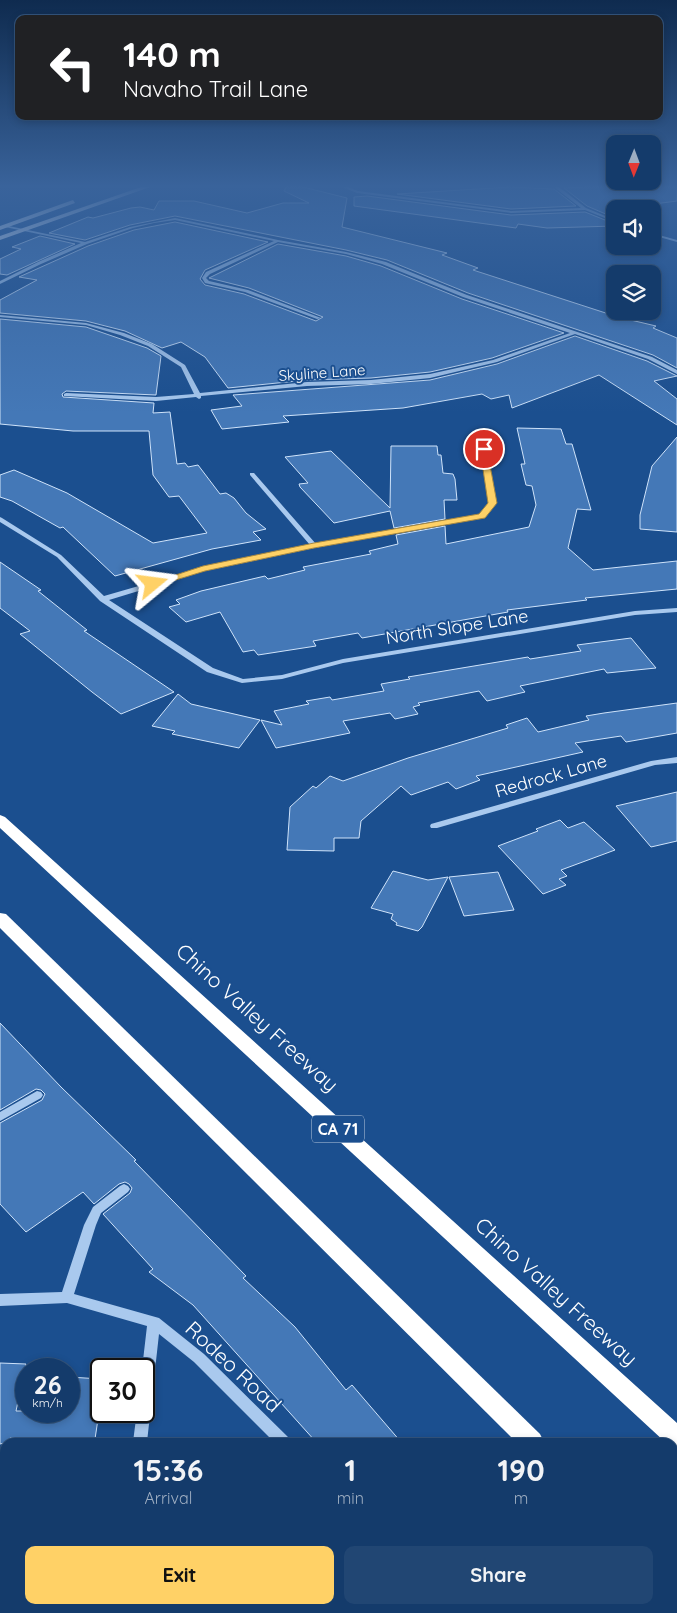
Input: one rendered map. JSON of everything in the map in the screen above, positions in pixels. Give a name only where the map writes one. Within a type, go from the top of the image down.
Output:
[{"type":"highway","name":"Chino Valley Freeway","points":[[0,820],[677,1438]]},
{"type":"highway","points":[[0,918],[528,1438]]},
{"type":"street","points":[[0,284],[46,262]]},
{"type":"street","points":[[231,262],[208,273],[204,278],[207,282],[246,291],[319,318]]},
{"type":"street","points":[[381,262],[464,296],[650,358],[677,372]]},
{"type":"street","points":[[0,316],[86,324],[122,334],[150,345],[184,366],[199,397]]},
{"type":"street","name":"Skyline Lane","points":[[66,395],[156,399],[199,397],[308,384],[371,382],[430,376],[495,361],[574,333]]},
{"type":"street","points":[[0,519],[58,556],[103,599],[203,569],[314,546],[482,516],[493,503],[484,449]]},
{"type":"street","points":[[252,474],[314,546]]},
{"type":"street","name":"North Slope Lane","points":[[103,599],[210,670],[242,681],[282,677],[342,661],[635,613],[677,610]]},
{"type":"street","name":"Redrock Lane","points":[[434,826],[654,763],[677,760]]},
{"type":"street","points":[[0,1117],[37,1095]]},
{"type":"street","points":[[67,1297],[90,1224],[97,1210],[124,1188]]},
{"type":"street","name":"Rodeo Road","points":[[0,1300],[67,1297],[154,1322],[199,1358],[279,1438]]},
{"type":"street","points":[[150,1358],[154,1322]]},
{"type":"street","points":[[141,1438],[142,1423]]},
{"type":"building","points":[[0,262],[35,262],[7,275],[0,274]]},
{"type":"building","points":[[52,262],[222,262],[205,270],[200,279],[205,285],[244,294],[316,321],[323,317],[249,288],[209,278],[241,262],[368,262],[462,299],[564,333],[492,358],[430,372],[371,378],[307,380],[228,388],[205,357],[181,342],[162,348],[125,331],[86,321],[0,313],[0,300],[37,280],[19,277]]},
{"type":"building","points":[[393,262],[462,262],[478,268],[473,270],[606,313],[606,320],[631,320],[656,326],[653,328],[677,338],[677,368],[653,355],[468,293]]},
{"type":"building","points":[[0,319],[86,327],[147,348],[161,356],[156,395],[66,391],[62,394],[63,397],[154,403],[153,413],[170,412],[177,464],[185,463],[188,467],[198,465],[220,494],[226,493],[234,498],[246,513],[266,529],[253,532],[261,540],[212,549],[115,576],[63,527],[60,528],[12,501],[0,497],[0,475],[14,470],[67,493],[153,543],[207,533],[179,496],[169,497],[153,475],[149,431],[73,431],[0,424]]},
{"type":"building","points":[[575,336],[647,361],[677,376],[654,381],[677,399],[677,425],[599,375],[512,408],[509,395],[491,399],[482,394],[403,408],[283,416],[289,422],[222,429],[211,410],[242,406],[233,395],[430,380],[497,364]]},
{"type":"building","points":[[517,428],[561,429],[566,444],[572,444],[591,510],[577,509],[568,548],[593,570],[677,561],[677,589],[585,598],[587,600],[507,610],[508,612],[362,638],[358,633],[313,641],[316,646],[258,655],[254,650],[243,652],[220,612],[186,622],[169,607],[180,604],[176,600],[201,591],[265,576],[268,579],[305,570],[303,567],[371,554],[369,551],[398,544],[396,535],[445,526],[446,544],[529,527],[536,505],[532,486],[526,485],[521,464],[525,464]]},
{"type":"building","points":[[677,437],[677,532],[640,529],[640,515],[652,466]]},
{"type":"building","points":[[391,446],[437,446],[438,455],[441,455],[443,473],[453,474],[455,479],[457,500],[444,500],[445,519],[394,528],[390,511],[334,523],[300,487],[299,484],[308,483],[285,457],[331,451],[390,508]]},
{"type":"building","points":[[0,562],[41,590],[38,591],[87,630],[84,631],[174,692],[121,714],[20,634],[30,631],[0,608]]},
{"type":"building","points":[[631,638],[656,668],[607,673],[604,669],[520,686],[525,692],[487,701],[479,691],[418,703],[420,705],[413,707],[418,714],[395,719],[390,713],[343,721],[350,733],[276,748],[261,720],[282,725],[274,711],[309,704],[306,701],[330,697],[332,700],[384,691],[381,684],[410,679],[408,677],[528,657],[530,659],[581,651],[577,645]]},
{"type":"building","points":[[178,694],[191,704],[260,720],[239,748],[172,734],[175,731],[152,726]]},
{"type":"building","points":[[677,703],[677,733],[626,742],[621,736],[575,743],[583,752],[476,776],[480,780],[456,789],[448,782],[411,795],[401,786],[361,821],[359,838],[334,838],[334,851],[287,850],[290,807],[313,786],[316,788],[330,776],[343,781],[408,758],[508,728],[506,725],[527,718],[538,732],[589,720],[586,716]]},
{"type":"building","points":[[677,792],[677,841],[651,847],[616,806]]},
{"type":"building","points":[[560,820],[568,828],[584,822],[615,850],[561,870],[567,876],[559,879],[566,885],[543,894],[498,846],[538,831],[536,829]]},
{"type":"building","points":[[393,871],[428,880],[448,877],[422,927],[418,931],[396,925],[397,923],[391,919],[393,914],[371,908]]},
{"type":"building","points":[[498,872],[514,910],[464,916],[449,877]]},
{"type":"building","points":[[0,1023],[61,1087],[136,1160],[134,1161],[246,1276],[243,1278],[295,1327],[346,1390],[352,1385],[398,1438],[312,1438],[193,1305],[149,1272],[153,1269],[103,1214],[130,1193],[132,1188],[129,1184],[125,1182],[119,1184],[94,1204],[83,1192],[26,1232],[0,1204],[0,1123],[42,1100],[45,1094],[41,1090],[36,1089],[0,1110]]},
{"type":"building","points":[[0,1363],[15,1364],[15,1423],[80,1423],[80,1378],[90,1378],[90,1423],[97,1423],[95,1438],[0,1438]]},
{"type":"route","points":[[153,584],[203,569],[314,546],[482,516],[493,503],[484,449]]}]
